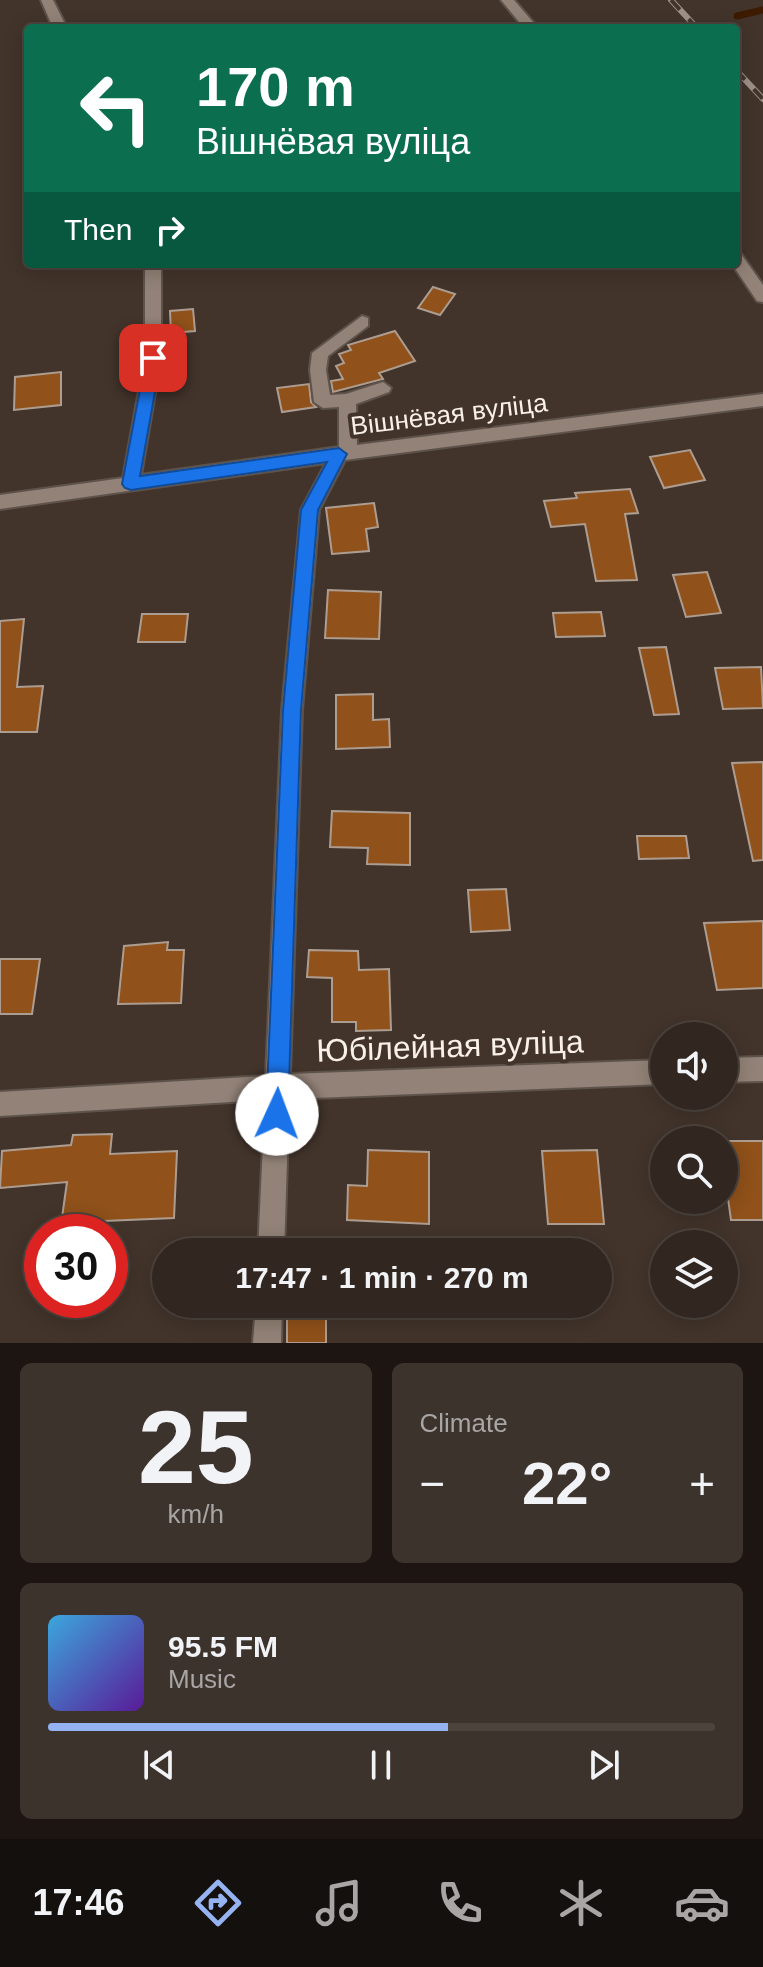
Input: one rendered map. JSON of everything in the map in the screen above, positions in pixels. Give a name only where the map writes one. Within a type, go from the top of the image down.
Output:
[{"type":"street","points":[[47,0],[58,24]]},
{"type":"street","points":[[507,0],[528,24]]},
{"type":"street","points":[[740,264],[763,297]]},
{"type":"street","points":[[131,484],[153,358],[153,268]]},
{"type":"street","points":[[362,322],[320,353],[318,370],[323,402],[347,400],[383,388]]},
{"type":"street","points":[[272,1238],[292,710],[310,510],[344,453],[347,400]]},
{"type":"street","name":"Вішнёвая вуліца","points":[[0,502],[344,453],[763,400]]},
{"type":"street","points":[[738,1070],[763,1069]]},
{"type":"street","name":"Юбілейная вуліца","points":[[0,1104],[278,1087],[650,1073]]},
{"type":"street","points":[[267,1343],[268,1318]]},
{"type":"building","points":[[433,287],[455,294],[440,315],[418,308]]},
{"type":"building","points":[[193,309],[195,331],[171,333],[170,311]]},
{"type":"building","points":[[395,331],[415,361],[379,373],[383,379],[333,392],[331,381],[343,379],[336,366],[344,363],[339,354],[351,350],[348,345]]},
{"type":"building","points":[[61,372],[61,405],[14,410],[15,377]]},
{"type":"building","points":[[309,384],[311,402],[316,407],[282,412],[277,388]]},
{"type":"building","points":[[690,450],[705,480],[664,488],[650,457]]},
{"type":"building","points":[[630,489],[638,513],[625,514],[637,580],[596,581],[585,524],[551,527],[544,501],[577,498],[575,493]]},
{"type":"building","points":[[374,503],[378,527],[366,529],[369,551],[332,554],[326,508]]},
{"type":"building","points":[[707,572],[721,613],[686,617],[673,575]]},
{"type":"building","points":[[328,590],[381,592],[379,639],[325,638]]},
{"type":"building","points":[[601,612],[605,636],[556,637],[553,613]]},
{"type":"building","points":[[142,614],[188,614],[185,642],[138,642]]},
{"type":"building","points":[[24,619],[17,687],[43,686],[37,732],[0,732],[0,621]]},
{"type":"building","points":[[666,647],[679,714],[654,715],[639,648]]},
{"type":"building","points":[[761,667],[763,708],[723,709],[715,668]]},
{"type":"building","points":[[373,694],[373,720],[389,719],[390,747],[336,749],[336,695]]},
{"type":"building","points":[[763,762],[763,860],[753,861],[732,763]]},
{"type":"building","points":[[332,811],[410,813],[410,865],[367,864],[368,848],[330,847]]},
{"type":"building","points":[[637,836],[686,836],[689,858],[639,859]]},
{"type":"building","points":[[506,889],[510,930],[471,932],[468,890]]},
{"type":"building","points":[[763,921],[763,988],[717,990],[704,923]]},
{"type":"building","points":[[168,942],[167,950],[184,950],[181,1003],[118,1004],[124,946]]},
{"type":"building","points":[[309,950],[358,951],[359,970],[389,969],[391,1030],[356,1031],[356,1022],[332,1022],[332,978],[307,977]]},
{"type":"building","points":[[0,959],[40,959],[32,1014],[0,1014]]},
{"type":"building","points":[[112,1134],[110,1154],[177,1151],[174,1218],[128,1220],[128,1214],[63,1214],[67,1182],[0,1188],[2,1151],[71,1145],[73,1135]]},
{"type":"building","points":[[738,1141],[763,1141],[763,1220],[731,1220],[730,1214],[738,1214]]},
{"type":"building","points":[[368,1150],[429,1152],[429,1224],[347,1220],[348,1185],[367,1186]]},
{"type":"building","points":[[597,1150],[604,1224],[548,1224],[542,1151]]},
{"type":"building","points":[[287,1318],[326,1318],[326,1343],[287,1343]]},
{"type":"waterway","points":[[737,16],[763,10]]},
{"type":"railway","points":[[671,0],[693,24]]},
{"type":"railway","points":[[740,74],[763,99]]},
{"type":"route","points":[[153,358],[131,484],[339,454],[310,510],[292,710],[277,1114]]}]
